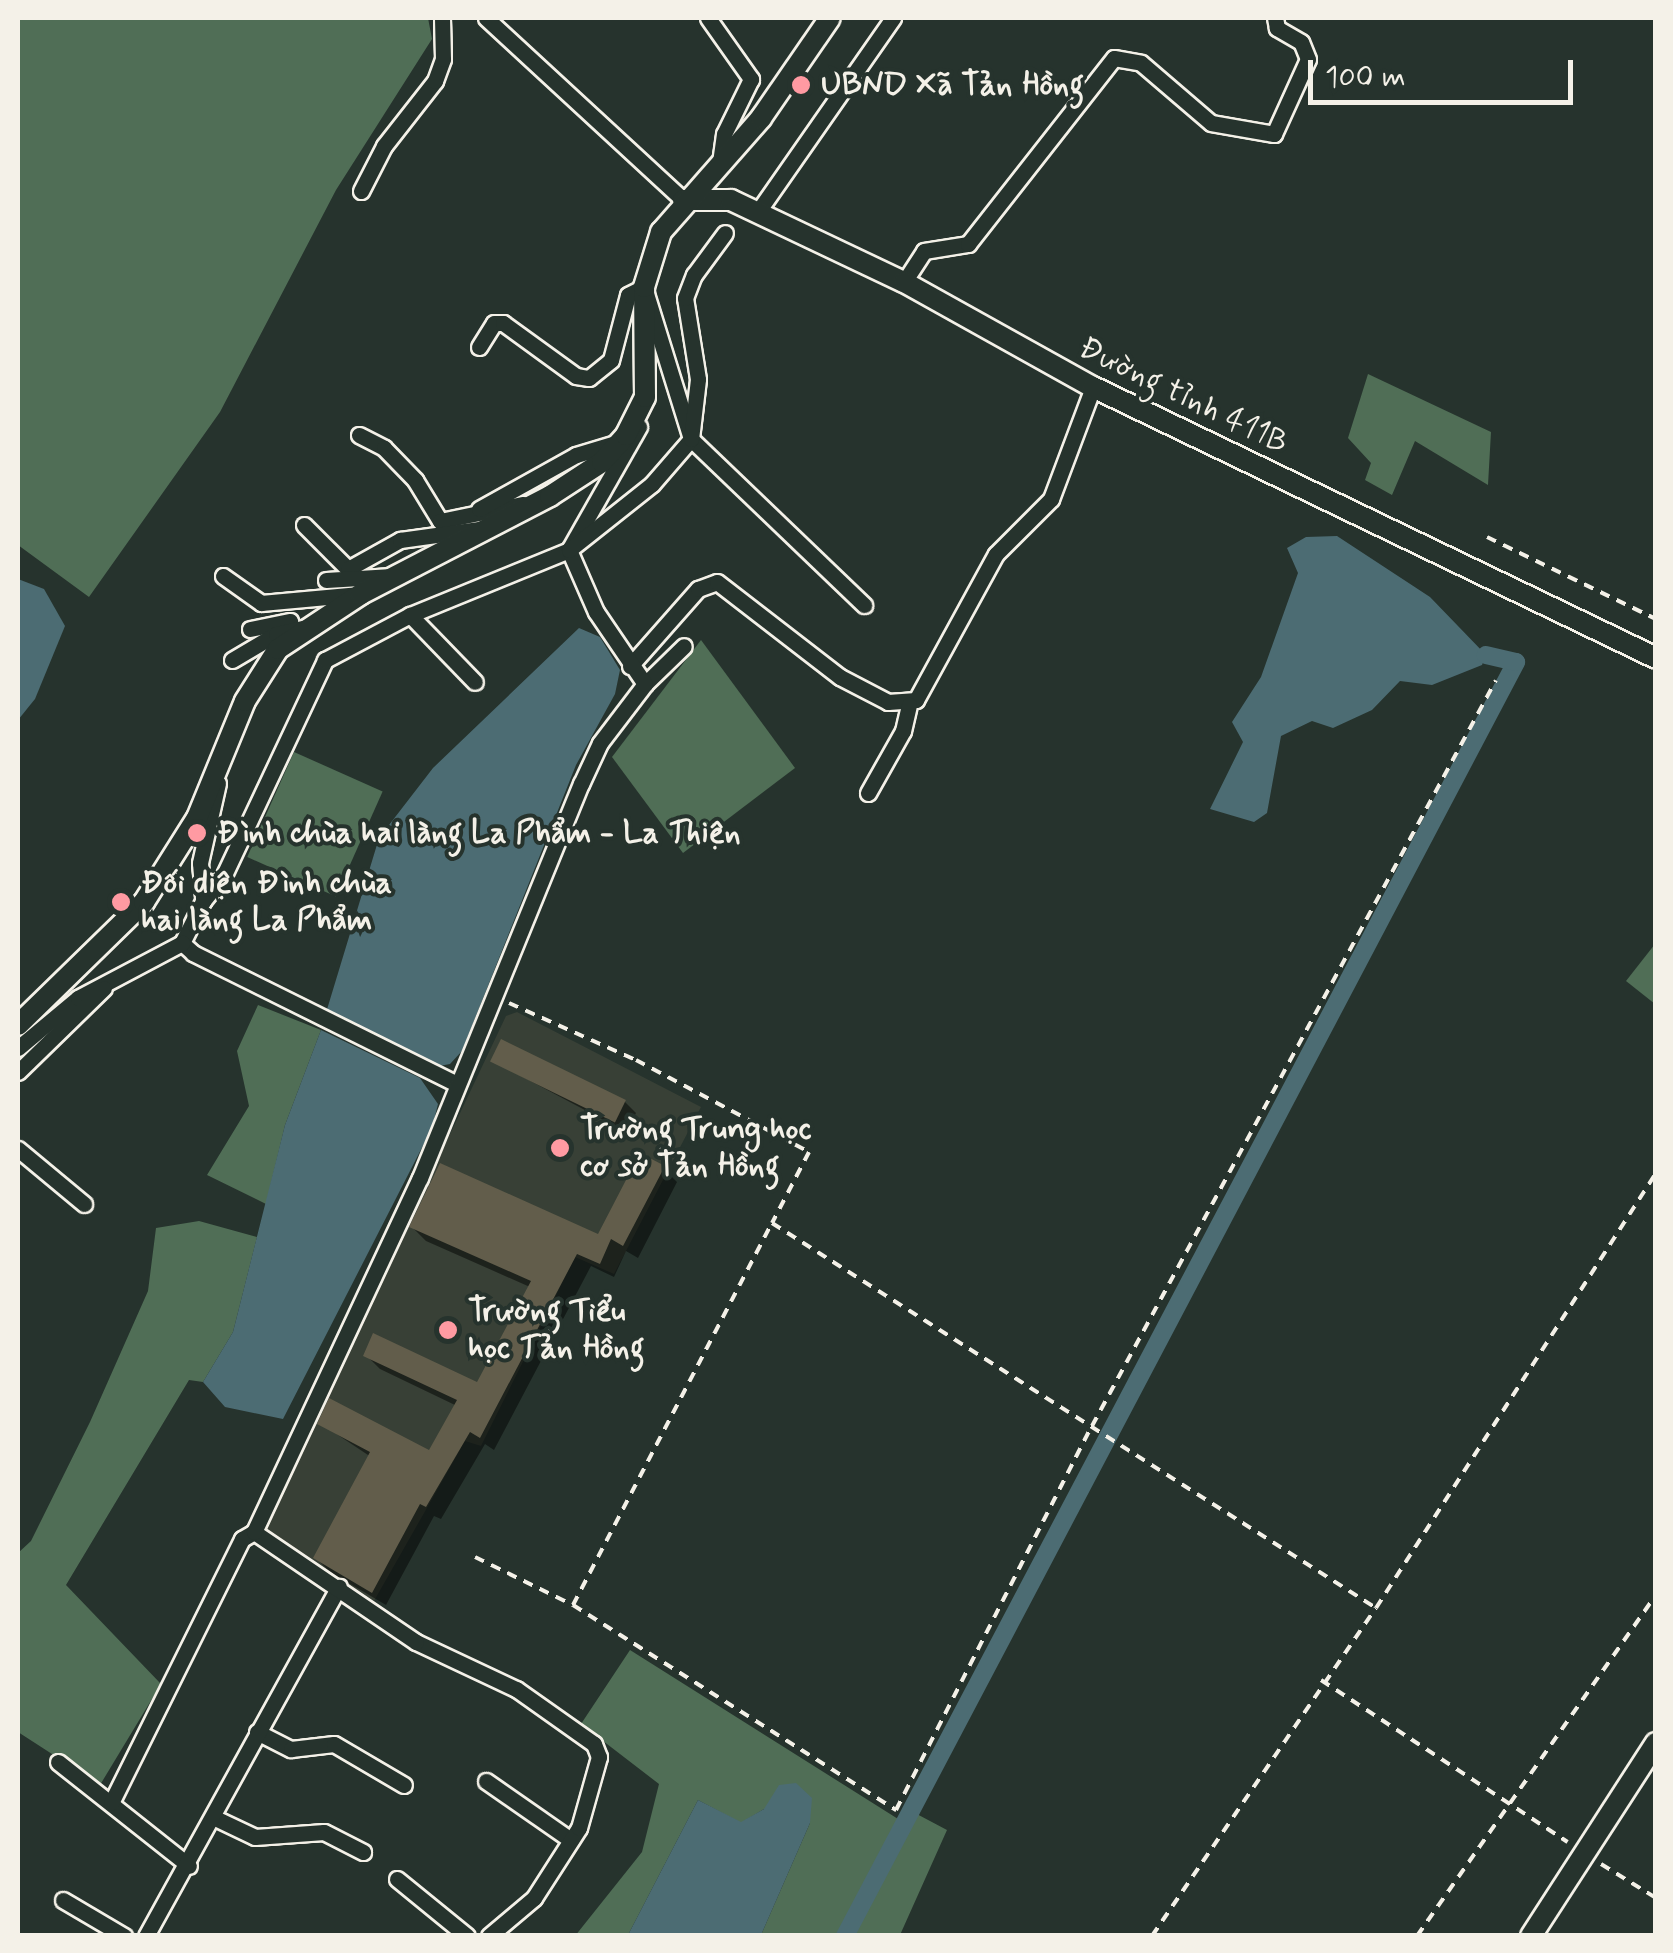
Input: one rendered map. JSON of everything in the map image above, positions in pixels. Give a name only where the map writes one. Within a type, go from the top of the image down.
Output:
[{"type":"main road","points":[[18,1025],[144,902],[197,818],[264,663],[316,622],[361,594],[542,501],[602,462],[619,442],[640,413],[648,259],[683,200],[720,163],[830,18]]},
{"type":"main road","name":"Đường tỉnh 411B","points":[[683,200],[710,195],[904,282],[1092,387],[1656,658]]},
{"type":"main road","points":[[1531,1936],[1656,1743]]},
{"type":"street","points":[[361,192],[384,146],[435,81],[443,59],[442,18]]},
{"type":"street","points":[[486,18],[683,200]]},
{"type":"street","points":[[708,18],[751,79],[724,134],[720,163]]},
{"type":"street","points":[[810,49],[815,18]]},
{"type":"street","points":[[757,213],[893,18]]},
{"type":"street","points":[[904,282],[924,251],[968,244],[1114,58],[1141,63],[1211,123],[1274,134],[1308,59],[1301,42],[1276,28],[1276,18]]},
{"type":"street","points":[[18,1048],[78,998],[104,988],[182,944],[203,900],[224,876],[325,660],[410,615],[569,550],[652,484],[692,438],[698,379],[685,298],[694,274],[725,233]]},
{"type":"street","points":[[480,347],[500,322],[589,378],[611,360],[628,295],[644,287],[692,438],[864,604]]},
{"type":"street","points":[[868,793],[903,731],[908,704],[926,686],[996,554],[1051,499],[1092,387]]},
{"type":"street","points":[[569,550],[638,432],[640,413]]},
{"type":"street","points":[[359,435],[384,448],[415,480],[440,521],[542,501]]},
{"type":"street","points":[[467,516],[520,482],[619,442]]},
{"type":"street","points":[[304,526],[348,568],[400,540],[493,527]]},
{"type":"street","points":[[569,550],[630,666],[644,684]]},
{"type":"street","points":[[223,576],[261,603],[361,594]]},
{"type":"street","points":[[326,580],[396,576]]},
{"type":"street","points":[[630,666],[698,588],[717,582],[824,667],[888,702],[908,704]]},
{"type":"street","points":[[410,615],[475,682]]},
{"type":"street","points":[[250,629],[316,622]]},
{"type":"street","points":[[232,660],[276,634],[316,622]]},
{"type":"street","points":[[111,1804],[242,1539],[254,1532],[420,1178],[596,752],[644,684],[684,646]]},
{"type":"street","points":[[203,900],[200,863],[222,758]]},
{"type":"street","points":[[182,944],[242,982],[457,1084]]},
{"type":"street","points":[[18,1072],[104,988]]},
{"type":"street","points":[[18,1149],[84,1204]]},
{"type":"street","points":[[254,1532],[416,1642],[516,1689],[594,1744],[598,1758],[588,1808],[571,1840],[534,1898],[489,1936]]},
{"type":"street","points":[[146,1936],[215,1818],[257,1732],[338,1587]]},
{"type":"street","points":[[257,1732],[291,1749],[334,1744],[404,1785]]},
{"type":"street","points":[[58,1762],[188,1866]]},
{"type":"street","points":[[486,1781],[571,1840]]},
{"type":"street","points":[[215,1818],[255,1837],[324,1832],[363,1852]]},
{"type":"street","points":[[397,1879],[466,1936]]},
{"type":"street","points":[[63,1900],[124,1936]]},
{"type":"path","points":[[1487,536],[1656,619]]},
{"type":"path","points":[[474,1557],[574,1605],[896,1810],[1092,1426],[1496,680]]},
{"type":"path","points":[[496,997],[636,1060],[809,1152],[574,1605]]},
{"type":"path","points":[[1152,1936],[1322,1680],[1376,1608],[1656,1173]]},
{"type":"path","points":[[772,1223],[1376,1608]]},
{"type":"path","points":[[1417,1936],[1512,1806],[1656,1595]]},
{"type":"path","points":[[1322,1680],[1656,1898]]},
{"type":"shaded area","points":[[517,1012],[701,1107],[614,1274],[575,1257],[481,1446],[465,1441],[374,1601],[262,1531],[506,1016]]},
{"type":"green space","points":[[18,18],[428,18],[432,39],[336,190],[220,412],[89,597],[18,545]]},
{"type":"green space","points":[[1368,374],[1491,432],[1488,485],[1415,441],[1392,495],[1365,480],[1371,463],[1348,438]]},
{"type":"green space","points":[[701,640],[795,768],[683,853],[612,757]]},
{"type":"green space","points":[[294,752],[383,791],[336,897],[247,857]]},
{"type":"green space","points":[[1655,944],[1655,1004],[1626,981]]},
{"type":"green space","points":[[258,1005],[321,1030],[285,1125],[266,1204],[207,1175],[249,1106],[237,1051]]},
{"type":"green space","points":[[199,1221],[257,1237],[233,1332],[203,1382],[189,1380],[66,1585],[161,1684],[100,1785],[18,1732],[18,1553],[31,1541],[148,1291],[156,1228]]},
{"type":"green space","points":[[630,1650],[906,1824],[913,1812],[947,1830],[900,1935],[761,1935],[810,1823],[764,1809],[741,1823],[698,1800],[628,1935],[575,1936],[642,1852],[659,1784],[581,1724]]},
{"type":"water","points":[[1337,536],[1430,597],[1486,655],[1482,665],[1432,685],[1400,681],[1372,710],[1333,728],[1312,721],[1281,736],[1267,813],[1254,822],[1210,809],[1243,742],[1232,722],[1261,677],[1298,573],[1287,548],[1306,537]]},
{"type":"water","points":[[18,579],[44,589],[65,626],[35,699],[18,720]]},
{"type":"water","points":[[579,628],[600,637],[620,670],[615,694],[576,765],[462,1051],[450,1064],[434,1067],[325,1016],[379,838],[433,768]]},
{"type":"water","points":[[321,1030],[420,1078],[438,1104],[432,1128],[283,1419],[225,1407],[203,1382],[233,1332],[285,1125]]},
{"type":"water","points":[[796,1783],[812,1798],[810,1823],[761,1935],[628,1935],[698,1800],[741,1822],[764,1809],[779,1785]]},
{"type":"building","points":[[501,1039],[626,1100],[615,1122],[490,1061]]},
{"type":"building","points":[[640,1153],[665,1166],[623,1246],[611,1239],[600,1264],[577,1254],[480,1438],[470,1432],[426,1507],[420,1504],[372,1593],[313,1558],[370,1452],[317,1424],[329,1398],[429,1450],[457,1400],[363,1356],[373,1333],[477,1382],[531,1281],[409,1227],[440,1163],[598,1234]]},
{"type":"waterway","points":[[845,1936],[1516,662],[1486,655]]},
{"type":"place","name":"UBND Xã Tản Hồng","points":[[801,85]]},
{"type":"place","name":"Đình chùa hai làng La Phẩm - La Thiện","points":[[197,833]]},
{"type":"place","name":"Đối diện Đình chùa hai làng La Phẩm","points":[[121,902]]},
{"type":"place","name":"Trường Trung học cơ sở Tản Hồng","points":[[560,1148]]},
{"type":"place","name":"Trường Tiểu học Tản Hồng","points":[[448,1330]]}]
